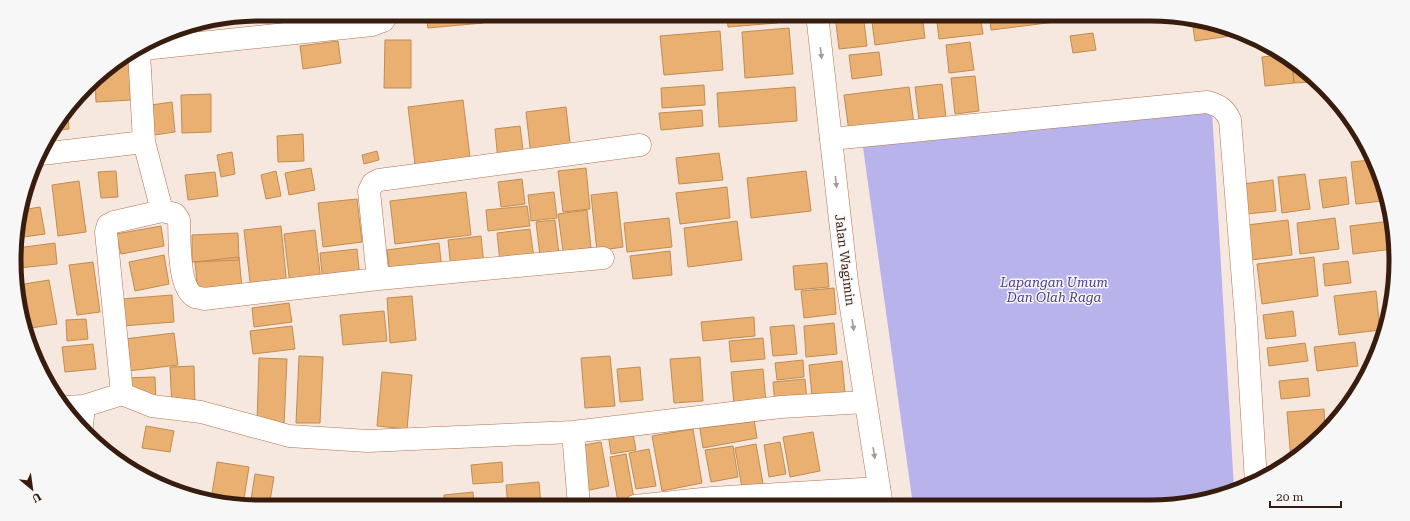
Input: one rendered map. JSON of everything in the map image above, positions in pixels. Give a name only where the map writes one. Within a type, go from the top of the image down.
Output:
[{"type":"street","points":[[151,48],[372,24],[383,21]]},
{"type":"street","name":"Jalan Wagimin","points":[[818,21],[847,282],[881,497]]},
{"type":"street","points":[[138,55],[144,142],[162,211]]},
{"type":"street","points":[[831,139],[1207,102],[1216,104],[1223,109],[1230,120],[1246,318],[1256,475]]},
{"type":"street","points":[[47,153],[144,142]]},
{"type":"street","points":[[378,279],[369,191],[373,183],[379,180],[640,145]]},
{"type":"street","points":[[122,394],[106,232],[108,225],[114,222],[162,211],[175,214],[178,220],[182,278],[187,289],[195,296],[204,299],[378,279],[603,258]]},
{"type":"street","points":[[77,413],[122,394],[152,406],[201,412],[283,435],[336,440],[368,441],[573,432],[781,407],[865,402]]},
{"type":"street","points":[[573,432],[579,500]]},
{"type":"street","points":[[693,500],[712,498],[881,497]]},
{"type":"green space","name":"Lapangan Umum Dan Olah Raga","points":[[1212,110],[1234,484],[1211,492],[1181,498],[1150,500],[912,500],[861,133]]},
{"type":"building","points":[[427,21],[483,21],[483,23],[428,28]]},
{"type":"building","points":[[728,21],[777,21],[777,23],[728,27]]},
{"type":"building","points":[[836,21],[864,21],[867,46],[839,49]]},
{"type":"building","points":[[872,21],[923,21],[925,38],[875,45]]},
{"type":"building","points":[[937,21],[981,21],[983,34],[939,39]]},
{"type":"building","points":[[990,21],[1063,21],[991,30]]},
{"type":"building","points":[[1193,25],[1211,29],[1231,36],[1195,41]]},
{"type":"building","points":[[789,28],[793,74],[745,78],[742,32]]},
{"type":"building","points":[[720,31],[723,70],[664,75],[660,36]]},
{"type":"building","points":[[1093,33],[1096,50],[1073,53],[1070,36]]},
{"type":"building","points":[[385,40],[411,40],[411,88],[384,88]]},
{"type":"building","points":[[338,41],[341,63],[303,69],[300,46]]},
{"type":"building","points":[[970,42],[974,70],[949,73],[946,45]]},
{"type":"building","points":[[879,52],[882,75],[852,79],[849,55]]},
{"type":"building","points":[[1274,56],[1293,68],[1294,83],[1265,86],[1262,57]]},
{"type":"building","points":[[130,59],[131,100],[96,102],[95,87]]},
{"type":"building","points":[[1293,68],[1309,82],[1294,83]]},
{"type":"building","points":[[975,76],[979,111],[955,114],[951,78]]},
{"type":"building","points":[[942,84],[946,117],[919,120],[915,87]]},
{"type":"building","points":[[704,85],[705,105],[662,108],[661,88]]},
{"type":"building","points":[[795,87],[797,121],[719,127],[717,93]]},
{"type":"building","points":[[909,87],[914,124],[849,132],[844,95]]},
{"type":"building","points":[[211,94],[211,132],[182,133],[181,95]]},
{"type":"building","points":[[463,100],[470,157],[415,164],[408,107]]},
{"type":"building","points":[[172,102],[175,132],[154,135],[151,105]]},
{"type":"building","points":[[566,107],[571,152],[531,156],[526,112]]},
{"type":"building","points":[[702,110],[703,126],[661,130],[659,113]]},
{"type":"building","points":[[68,117],[69,129],[59,130]]},
{"type":"building","points":[[520,126],[524,158],[498,161],[495,129]]},
{"type":"building","points":[[303,134],[304,161],[278,162],[277,136]]},
{"type":"building","points":[[377,151],[379,160],[364,164],[362,155]]},
{"type":"building","points":[[232,152],[235,174],[221,177],[217,155]]},
{"type":"building","points":[[719,153],[723,180],[679,184],[676,158]]},
{"type":"building","points":[[1367,160],[1381,201],[1356,204],[1351,162]]},
{"type":"building","points":[[311,168],[315,190],[289,195],[285,173]]},
{"type":"building","points":[[586,168],[590,209],[563,212],[558,171]]},
{"type":"building","points":[[116,171],[118,197],[101,198],[98,172]]},
{"type":"building","points":[[276,171],[281,196],[266,199],[261,175]]},
{"type":"building","points":[[806,171],[811,211],[751,218],[747,178]]},
{"type":"building","points":[[215,172],[218,196],[188,200],[185,175]]},
{"type":"building","points":[[1305,174],[1310,209],[1282,213],[1278,177]]},
{"type":"building","points":[[1346,177],[1349,204],[1323,208],[1319,180]]},
{"type":"building","points":[[522,179],[525,204],[501,207],[498,182]]},
{"type":"building","points":[[1273,180],[1276,211],[1247,214],[1243,184]]},
{"type":"building","points":[[79,181],[86,232],[58,236],[52,185]]},
{"type":"building","points":[[727,187],[730,218],[680,224],[676,193]]},
{"type":"building","points":[[466,192],[471,235],[395,244],[390,201]]},
{"type":"building","points":[[554,192],[557,218],[531,221],[528,195]]},
{"type":"building","points":[[617,192],[623,247],[597,251],[591,195]]},
{"type":"building","points":[[357,199],[362,242],[323,247],[318,203]]},
{"type":"building","points":[[527,206],[530,226],[488,231],[486,210]]},
{"type":"building","points":[[40,207],[45,234],[22,237],[27,209]]},
{"type":"building","points":[[587,210],[591,248],[563,251],[558,214]]},
{"type":"building","points":[[669,218],[672,247],[627,252],[624,223]]},
{"type":"building","points":[[1335,218],[1339,249],[1300,254],[1297,223]]},
{"type":"building","points":[[555,220],[559,254],[540,256],[536,222]]},
{"type":"building","points":[[1288,220],[1292,255],[1251,260],[1247,225]]},
{"type":"building","points":[[737,221],[742,260],[688,267],[684,228]]},
{"type":"building","points":[[1386,222],[1388,250],[1353,254],[1350,226]]},
{"type":"building","points":[[161,226],[164,246],[121,254],[116,234]]},
{"type":"building","points":[[281,226],[287,286],[251,290],[244,230]]},
{"type":"building","points":[[530,229],[534,258],[500,262],[497,233]]},
{"type":"building","points":[[315,230],[321,281],[290,285],[284,234]]},
{"type":"building","points":[[238,233],[239,260],[192,262],[192,235]]},
{"type":"building","points":[[481,236],[484,265],[451,269],[448,240]]},
{"type":"building","points":[[55,243],[57,264],[21,268],[22,247]]},
{"type":"building","points":[[439,243],[442,269],[390,275],[387,250]]},
{"type":"building","points":[[357,249],[360,279],[323,283],[320,253]]},
{"type":"building","points":[[670,251],[672,275],[633,279],[630,256]]},
{"type":"building","points":[[164,255],[169,284],[135,291],[129,262]]},
{"type":"building","points":[[239,257],[242,288],[198,293],[195,262]]},
{"type":"building","points":[[1314,257],[1318,296],[1262,304],[1257,264]]},
{"type":"building","points":[[1348,261],[1351,283],[1325,286],[1323,264]]},
{"type":"building","points":[[93,262],[100,312],[77,315],[69,265]]},
{"type":"building","points":[[827,263],[829,287],[795,290],[793,266]]},
{"type":"building","points":[[49,280],[57,324],[31,328],[24,284]]},
{"type":"building","points":[[834,288],[836,314],[804,318],[801,291]]},
{"type":"building","points":[[1376,291],[1380,326],[1378,330],[1339,335],[1334,296]]},
{"type":"building","points":[[172,295],[174,322],[122,326],[121,299]]},
{"type":"building","points":[[412,296],[416,340],[390,343],[387,298]]},
{"type":"building","points":[[289,303],[292,322],[254,327],[252,308]]},
{"type":"building","points":[[384,311],[387,341],[343,345],[340,315]]},
{"type":"building","points":[[1293,311],[1296,336],[1266,339],[1263,315]]},
{"type":"building","points":[[754,317],[755,336],[703,341],[701,322]]},
{"type":"building","points":[[86,319],[88,339],[67,341],[66,320]]},
{"type":"building","points":[[834,323],[837,354],[806,357],[804,326]]},
{"type":"building","points":[[794,325],[797,354],[773,356],[770,327]]},
{"type":"building","points":[[292,326],[295,349],[253,354],[250,331]]},
{"type":"building","points":[[174,333],[178,365],[120,372],[116,340]]},
{"type":"building","points":[[763,338],[765,359],[731,362],[729,341]]},
{"type":"building","points":[[1355,342],[1358,366],[1317,371],[1314,347]]},
{"type":"building","points":[[1305,343],[1308,361],[1269,366],[1267,348]]},
{"type":"building","points":[[93,344],[96,369],[65,372],[62,347]]},
{"type":"building","points":[[299,356],[323,357],[320,423],[296,423]]},
{"type":"building","points":[[610,356],[615,406],[585,408],[581,358]]},
{"type":"building","points":[[700,357],[703,401],[674,403],[670,359]]},
{"type":"building","points":[[259,358],[287,359],[284,425],[257,424]]},
{"type":"building","points":[[803,360],[804,377],[777,380],[775,363]]},
{"type":"building","points":[[842,361],[845,393],[812,396],[809,365]]},
{"type":"building","points":[[194,366],[195,406],[172,407],[170,367]]},
{"type":"building","points":[[640,367],[643,400],[620,402],[617,369]]},
{"type":"building","points":[[763,369],[766,402],[734,405],[731,372]]},
{"type":"building","points":[[382,372],[412,375],[407,429],[377,426]]},
{"type":"building","points":[[155,377],[156,403],[123,404],[122,378]]},
{"type":"building","points":[[1308,378],[1310,396],[1281,399],[1279,381]]},
{"type":"building","points":[[805,379],[807,401],[775,404],[773,382]]},
{"type":"building","points":[[1324,409],[1325,424],[1291,454],[1287,412]]},
{"type":"building","points":[[753,413],[757,438],[703,448],[699,423]]},
{"type":"building","points":[[146,426],[174,431],[170,452],[142,448]]},
{"type":"building","points":[[632,428],[636,450],[611,454],[608,433]]},
{"type":"building","points":[[693,429],[702,483],[662,491],[652,436]]},
{"type":"building","points":[[813,432],[820,471],[790,477],[783,437]]},
{"type":"building","points":[[601,442],[609,486],[585,491],[578,446]]},
{"type":"building","points":[[780,442],[786,474],[769,477],[764,445]]},
{"type":"building","points":[[756,444],[763,484],[742,488],[735,448]]},
{"type":"building","points":[[733,446],[738,477],[711,482],[705,450]]},
{"type":"building","points":[[649,449],[656,486],[636,489],[629,453]]},
{"type":"building","points":[[626,454],[634,499],[618,500],[610,457]]},
{"type":"building","points":[[217,462],[249,467],[244,499],[212,495]]},
{"type":"building","points":[[502,462],[503,482],[473,484],[471,465]]},
{"type":"building","points":[[255,474],[274,477],[270,500],[251,499]]},
{"type":"building","points":[[539,482],[541,500],[507,500],[506,485]]},
{"type":"building","points":[[473,492],[474,500],[444,500],[444,495]]}]
